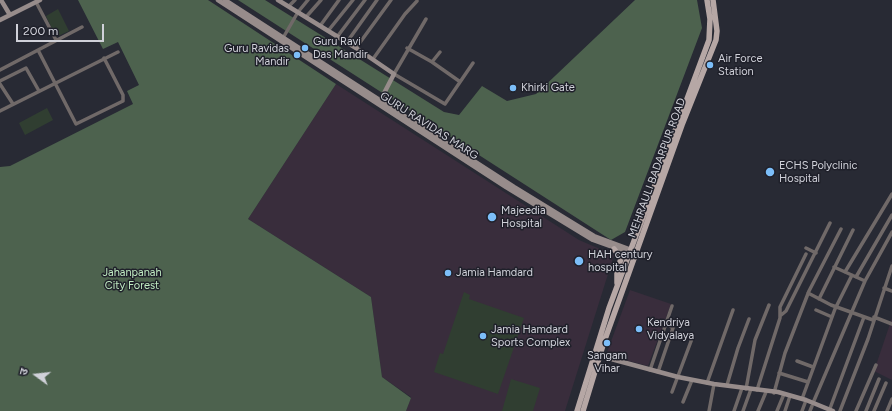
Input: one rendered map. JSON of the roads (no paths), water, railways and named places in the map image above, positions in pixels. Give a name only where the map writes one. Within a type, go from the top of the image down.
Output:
[{"type":"main road","points":[[1,0],[10,15]]},
{"type":"main road","name":"GURU RAVIDAS MARG","points":[[218,0],[507,187],[593,240],[614,249],[634,253]]},
{"type":"main road","name":"GURU RAVIDAS MARG","points":[[226,0],[380,101],[594,236],[634,253]]},
{"type":"main road","points":[[278,0],[347,42],[394,74],[380,101]]},
{"type":"main road","name":"MEHRAULI BADARPUR ROAD","points":[[577,411],[600,356],[664,157],[709,40],[710,19],[707,0]]},
{"type":"main road","name":"MEHRAULI BADARPUR ROAD","points":[[583,411],[617,286],[634,253],[716,40],[718,31],[713,0]]},
{"type":"main road","points":[[0,20],[38,1]]},
{"type":"main road","points":[[614,249],[621,258],[616,277],[617,286]]},
{"type":"main road","points":[[600,356],[692,380],[774,392],[830,411]]},
{"type":"street","points":[[289,6],[295,0]]},
{"type":"street","points":[[283,38],[298,12],[308,0]]},
{"type":"street","points":[[306,17],[321,0]]},
{"type":"street","points":[[320,26],[339,0]]},
{"type":"street","points":[[328,31],[353,0]]},
{"type":"street","points":[[337,37],[365,0]]},
{"type":"street","points":[[347,42],[377,0]]},
{"type":"street","points":[[356,48],[391,0]]},
{"type":"street","points":[[38,1],[56,40]]},
{"type":"street","points":[[373,59],[405,14],[417,1]]},
{"type":"street","points":[[426,20],[408,48],[394,74],[445,104],[459,81],[473,63]]},
{"type":"street","points":[[0,70],[82,27]]},
{"type":"street","points":[[408,48],[432,62],[459,81]]},
{"type":"street","points":[[38,50],[76,124],[121,103],[123,95],[104,58]]},
{"type":"street","points":[[0,111],[118,52]]},
{"type":"street","points":[[432,62],[440,52]]},
{"type":"street","points":[[0,81],[26,68],[39,91]]},
{"type":"street","points":[[0,84],[13,104]]},
{"type":"street","points":[[844,272],[892,194]]},
{"type":"street","points":[[802,411],[808,382],[836,307],[892,215]]},
{"type":"street","points":[[780,316],[785,314],[830,223]]},
{"type":"street","points":[[774,392],[779,373],[808,293],[841,229]]},
{"type":"street","points":[[819,299],[853,230]]},
{"type":"street","points":[[810,411],[865,281],[892,232]]},
{"type":"street","points":[[806,248],[816,253]]},
{"type":"street","points":[[757,390],[780,316],[780,307],[806,254]]},
{"type":"street","points":[[840,411],[868,338],[873,318],[891,273],[892,266]]},
{"type":"street","points":[[834,267],[865,281]]},
{"type":"street","points":[[884,288],[892,291]]},
{"type":"street","points":[[808,293],[836,307],[864,317],[873,318],[892,324]]},
{"type":"street","points":[[743,411],[755,340],[769,305]]},
{"type":"street","points":[[650,370],[672,306]]},
{"type":"street","points":[[707,383],[734,310]]},
{"type":"street","points":[[816,310],[832,318]]},
{"type":"street","points":[[830,411],[864,317]]},
{"type":"street","points":[[727,385],[738,348],[749,319]]},
{"type":"street","points":[[658,372],[673,328],[666,322]]},
{"type":"street","points":[[672,392],[693,336]]},
{"type":"street","points":[[797,361],[813,367]]},
{"type":"street","points":[[856,411],[876,365]]},
{"type":"street","points":[[779,373],[808,382]]},
{"type":"street","points":[[866,411],[879,379]]},
{"type":"street","points":[[683,402],[692,380]]},
{"type":"street","points":[[874,411],[886,383]]},
{"type":"street","points":[[709,411],[714,384]]},
{"type":"street","points":[[734,411],[746,389]]},
{"type":"street","points":[[758,411],[766,392]]},
{"type":"street","points":[[777,411],[783,396]]},
{"type":"street","points":[[785,411],[790,397]]},
{"type":"street","points":[[887,411],[892,399]]},
{"type":"place","name":"Guru Ravi Das Mandir","points":[[305,48]]},
{"type":"place","name":"Guru Ravidas Mandir","points":[[297,55]]},
{"type":"place","name":"Air Force Station","points":[[710,65]]},
{"type":"place","name":"Khirki Gate","points":[[513,88]]},
{"type":"place","name":"ECHS Polyclinic Hospital","points":[[770,172]]},
{"type":"place","name":"Majeedia Hospital","points":[[492,217]]},
{"type":"place","name":"HAH century hospital","points":[[579,261]]},
{"type":"place","name":"Jamia Hamdard","points":[[448,273]]},
{"type":"place","name":"Kendriya Vidyalaya","points":[[639,329]]},
{"type":"place","name":"Jamia Hamdard Sports Complex","points":[[483,336]]},
{"type":"place","name":"Sangam Vihar","points":[[607,343]]},
{"type":"park label","name":"Jahanpanah City Forest","points":[[132,279]]}]
